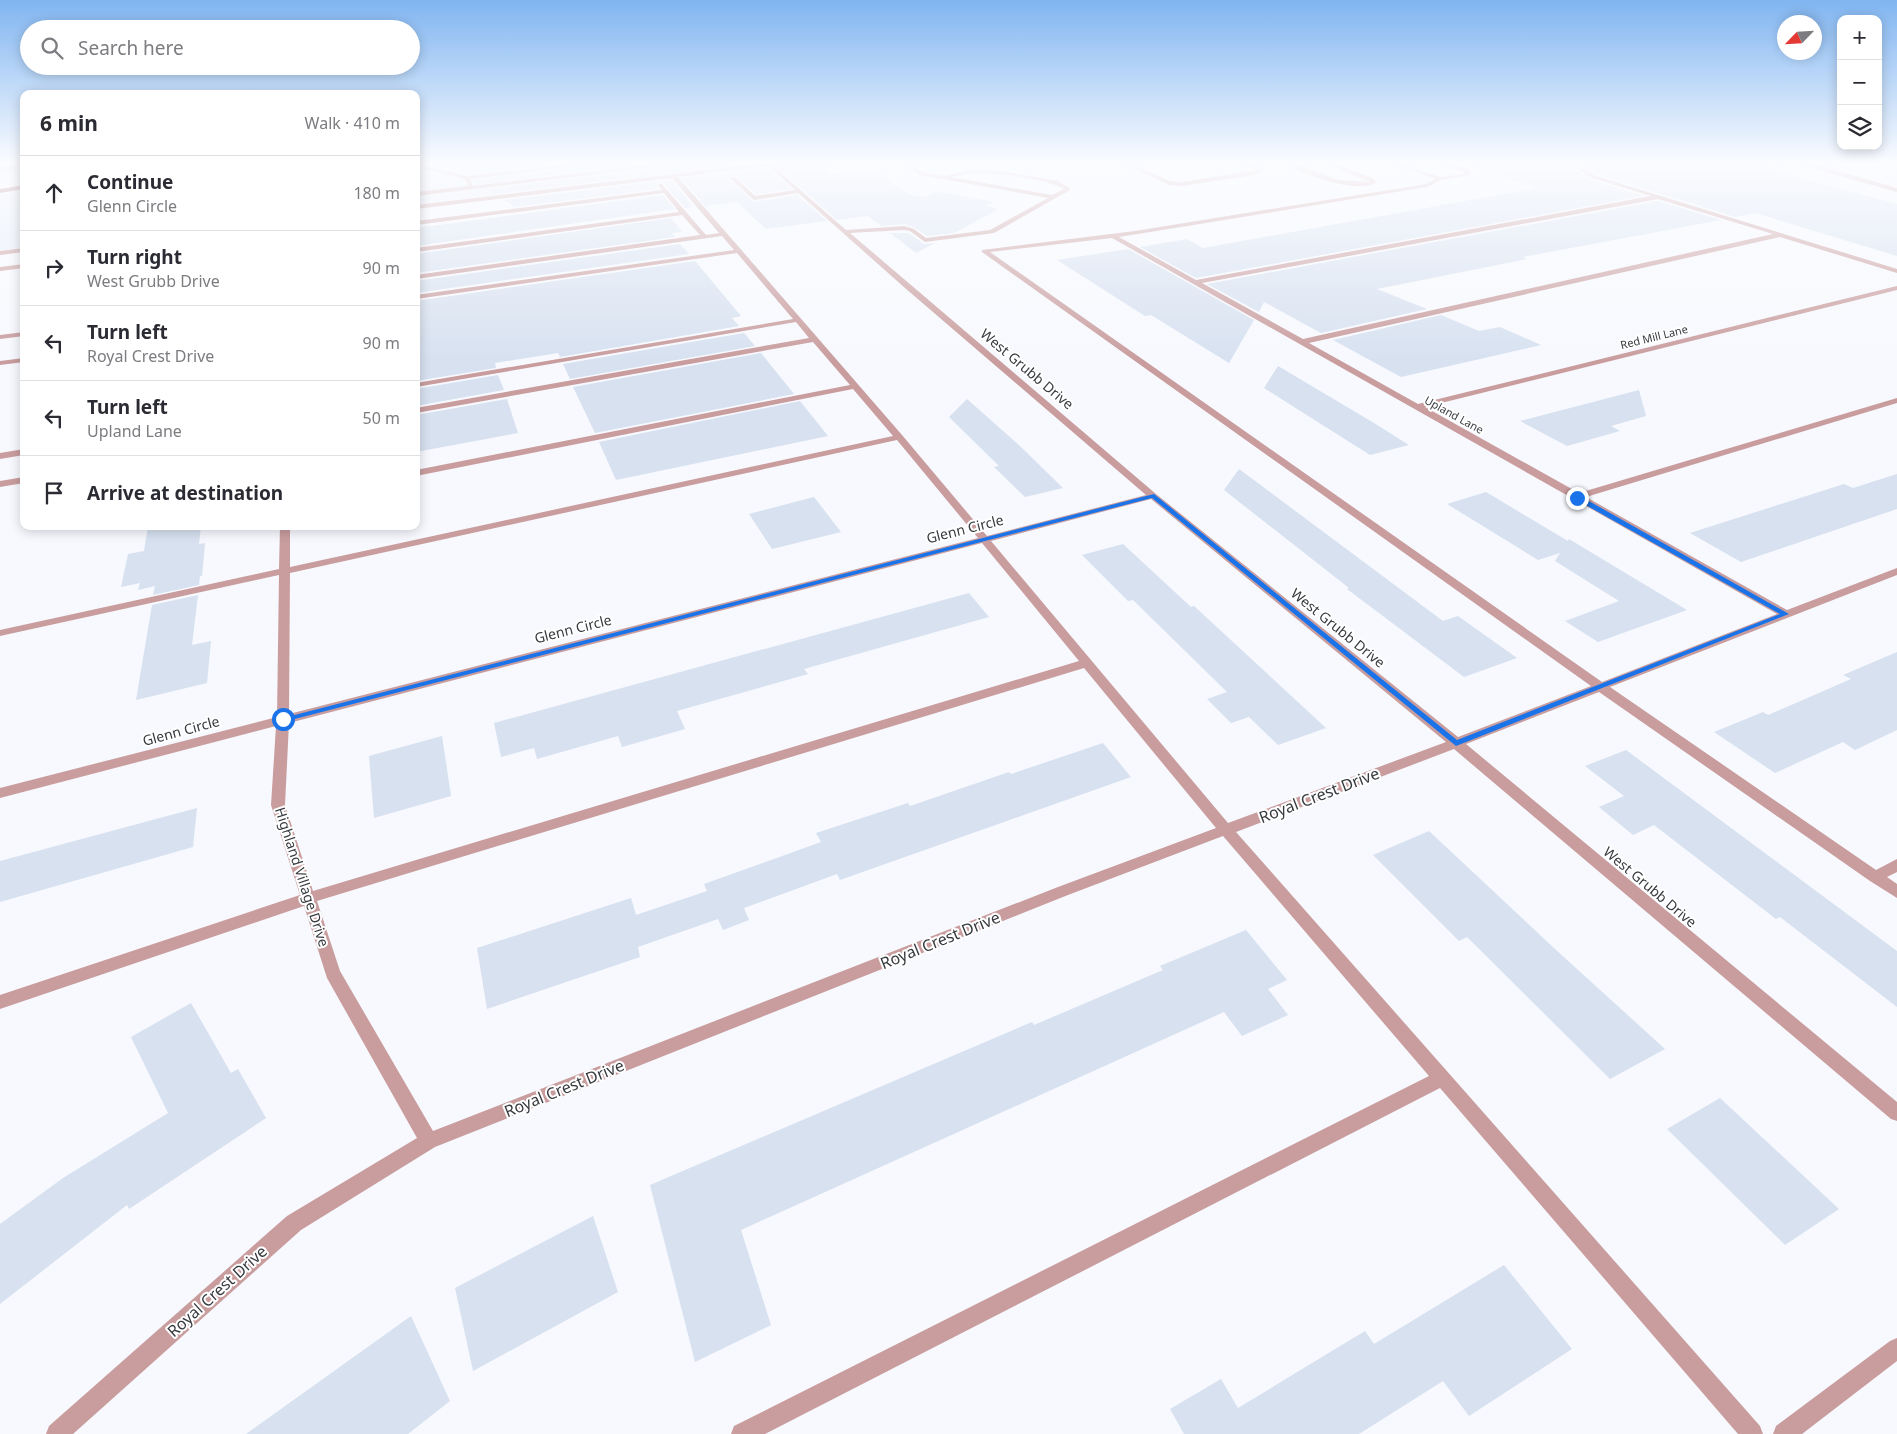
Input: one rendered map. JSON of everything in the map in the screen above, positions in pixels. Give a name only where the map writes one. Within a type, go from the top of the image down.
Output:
[{"type":"street","points":[[420,249],[575,228]]},
{"type":"street","points":[[697,228],[704,236]]},
{"type":"street","points":[[718,228],[899,437],[1226,830],[1752,1434]]},
{"type":"street","name":"West Grubb Drive","points":[[841,228],[1154,496],[1456,743],[1897,1113]]},
{"type":"street","points":[[845,232],[904,228],[912,230],[925,240],[934,240],[982,234],[1002,228]]},
{"type":"street","points":[[1157,228],[984,251],[1897,892]]},
{"type":"street","points":[[1195,282],[1489,228]]},
{"type":"street","points":[[1756,228],[1897,271]]},
{"type":"street","points":[[420,276],[723,234]]},
{"type":"street","name":"Upland Lane","points":[[1112,235],[1786,614]]},
{"type":"street","points":[[1301,342],[1779,235]]},
{"type":"street","points":[[0,253],[20,250]]},
{"type":"street","points":[[420,296],[739,251]]},
{"type":"street","points":[[0,269],[20,266]]},
{"type":"street","name":"Red Mill Lane","points":[[1416,407],[1897,288]]},
{"type":"street","points":[[420,384],[798,320]]},
{"type":"street","points":[[0,337],[20,334]]},
{"type":"street","points":[[420,410],[815,339]]},
{"type":"street","points":[[0,363],[20,360]]},
{"type":"street","points":[[420,472],[855,386]]},
{"type":"street","points":[[1577,498],[1897,400]]},
{"type":"street","points":[[0,633],[899,437]]},
{"type":"street","points":[[0,456],[20,453]]},
{"type":"street","points":[[0,484],[20,481]]},
{"type":"street","name":"Glenn Circle","points":[[0,793],[1154,496]]},
{"type":"street","name":"Highland Village Drive","points":[[285,530],[283,719],[278,805],[333,973],[429,1141]]},
{"type":"street","name":"Royal Crest Drive","points":[[57,1434],[294,1223],[429,1141],[1063,891],[1456,743],[1897,571]]},
{"type":"street","points":[[0,1002],[309,898],[1087,663]]},
{"type":"street","points":[[1875,877],[1897,865]]},
{"type":"street","points":[[742,1434],[1442,1078]]},
{"type":"street","points":[[1784,1434],[1897,1348]]},
{"type":"shaded area","points":[[0,228],[20,228],[20,248],[0,250]]},
{"type":"building","points":[[420,228],[543,228],[420,245]]},
{"type":"building","points":[[601,228],[679,228],[682,232],[672,233],[675,237],[420,272],[420,253]]},
{"type":"building","points":[[915,228],[964,228],[954,233],[927,236]]},
{"type":"building","points":[[1315,228],[1469,228],[1196,278],[1140,247],[1187,239],[1203,248]]},
{"type":"building","points":[[1512,228],[1679,228],[1523,257],[1527,259],[1377,289],[1427,309],[1321,333],[1264,302],[1259,312],[1207,284]]},
{"type":"building","points":[[1804,228],[1897,228],[1897,256]]},
{"type":"building","points":[[890,233],[909,233],[924,244],[935,243],[916,253]]},
{"type":"building","points":[[680,244],[689,254],[420,292],[420,280]]},
{"type":"building","points":[[1128,249],[1254,320],[1229,363],[1151,315],[1145,316],[1057,260]]},
{"type":"building","points":[[695,261],[741,316],[732,318],[739,326],[560,357],[558,353],[495,363],[496,368],[420,380],[420,300]]},
{"type":"building","points":[[1441,315],[1479,331],[1500,327],[1541,345],[1401,377],[1333,340]]},
{"type":"building","points":[[744,333],[755,346],[570,379],[563,364]]},
{"type":"building","points":[[761,353],[794,394],[595,433],[573,387]]},
{"type":"building","points":[[1278,366],[1409,445],[1370,455],[1264,388]]},
{"type":"building","points":[[498,375],[504,390],[420,405],[420,388]]},
{"type":"building","points":[[1639,390],[1646,416],[1611,426],[1620,431],[1567,446],[1520,421]]},
{"type":"building","points":[[507,399],[518,433],[420,451],[420,414]]},
{"type":"building","points":[[967,399],[1021,447],[1063,488],[1025,497],[994,467],[999,466],[949,417]]},
{"type":"building","points":[[800,401],[828,436],[616,480],[599,442]]},
{"type":"building","points":[[1239,469],[1443,621],[1458,616],[1517,658],[1464,677],[1347,589],[1349,588],[1224,490]]},
{"type":"building","points":[[1897,474],[1897,509],[1741,562],[1690,533],[1844,484],[1853,488]]},
{"type":"building","points":[[1486,492],[1687,610],[1598,642],[1565,621],[1619,601],[1555,561],[1560,553],[1538,560],[1447,504]]},
{"type":"building","points":[[814,497],[841,532],[772,549],[749,514]]},
{"type":"building","points":[[147,530],[201,530],[199,544],[205,543],[202,576],[200,576],[199,585],[153,595],[155,586],[138,590],[140,583],[121,587],[128,554],[144,551]]},
{"type":"building","points":[[1123,544],[1191,607],[1194,606],[1326,728],[1278,745],[1249,717],[1231,723],[1207,699],[1227,692],[1133,600],[1128,601],[1082,555]]},
{"type":"building","points":[[969,593],[989,617],[804,669],[808,674],[677,711],[685,729],[622,747],[618,736],[537,759],[534,748],[501,757],[494,723]]},
{"type":"building","points":[[198,595],[192,645],[211,641],[207,683],[136,700],[152,605]]},
{"type":"building","points":[[1897,652],[1897,730],[1855,750],[1843,742],[1775,773],[1714,732],[1763,712],[1768,715],[1851,679],[1843,675]]},
{"type":"building","points":[[442,736],[451,796],[374,818],[369,756]]},
{"type":"building","points":[[1103,743],[1131,777],[840,880],[837,874],[744,908],[749,920],[723,930],[718,919],[638,947],[640,957],[487,1009],[477,948],[631,898],[636,915],[707,891],[704,884],[821,842],[816,833],[908,803],[910,806],[1009,772],[1011,774]]},
{"type":"building","points":[[1626,750],[1897,951],[1897,1007],[1780,917],[1776,919],[1654,825],[1633,835],[1599,807],[1624,796],[1585,766]]},
{"type":"building","points":[[197,808],[193,847],[0,902],[0,861]]},
{"type":"building","points":[[1429,831],[1665,1049],[1610,1079],[1467,937],[1459,941],[1373,855]]},
{"type":"building","points":[[1246,930],[1287,980],[1268,989],[1288,1015],[1242,1036],[1224,1012],[741,1230],[771,1325],[695,1362],[650,1185],[1032,1022],[1034,1025],[1163,970],[1160,966]]},
{"type":"building","points":[[191,1003],[231,1073],[238,1069],[266,1118],[129,1209],[127,1205],[0,1304],[0,1224],[63,1178],[168,1113],[131,1037]]},
{"type":"building","points":[[1720,1098],[1839,1209],[1785,1245],[1667,1129]]},
{"type":"building","points":[[593,1216],[618,1292],[473,1371],[455,1288]]},
{"type":"building","points":[[1504,1265],[1572,1349],[1469,1416],[1443,1381],[1359,1434],[1184,1434],[1170,1409],[1221,1379],[1238,1408],[1365,1331],[1374,1344]]},
{"type":"building","points":[[411,1316],[450,1401],[408,1434],[246,1434]]},
{"type":"route","points":[[283,719],[1154,496],[1456,743],[1786,614],[1577,498]]}]
